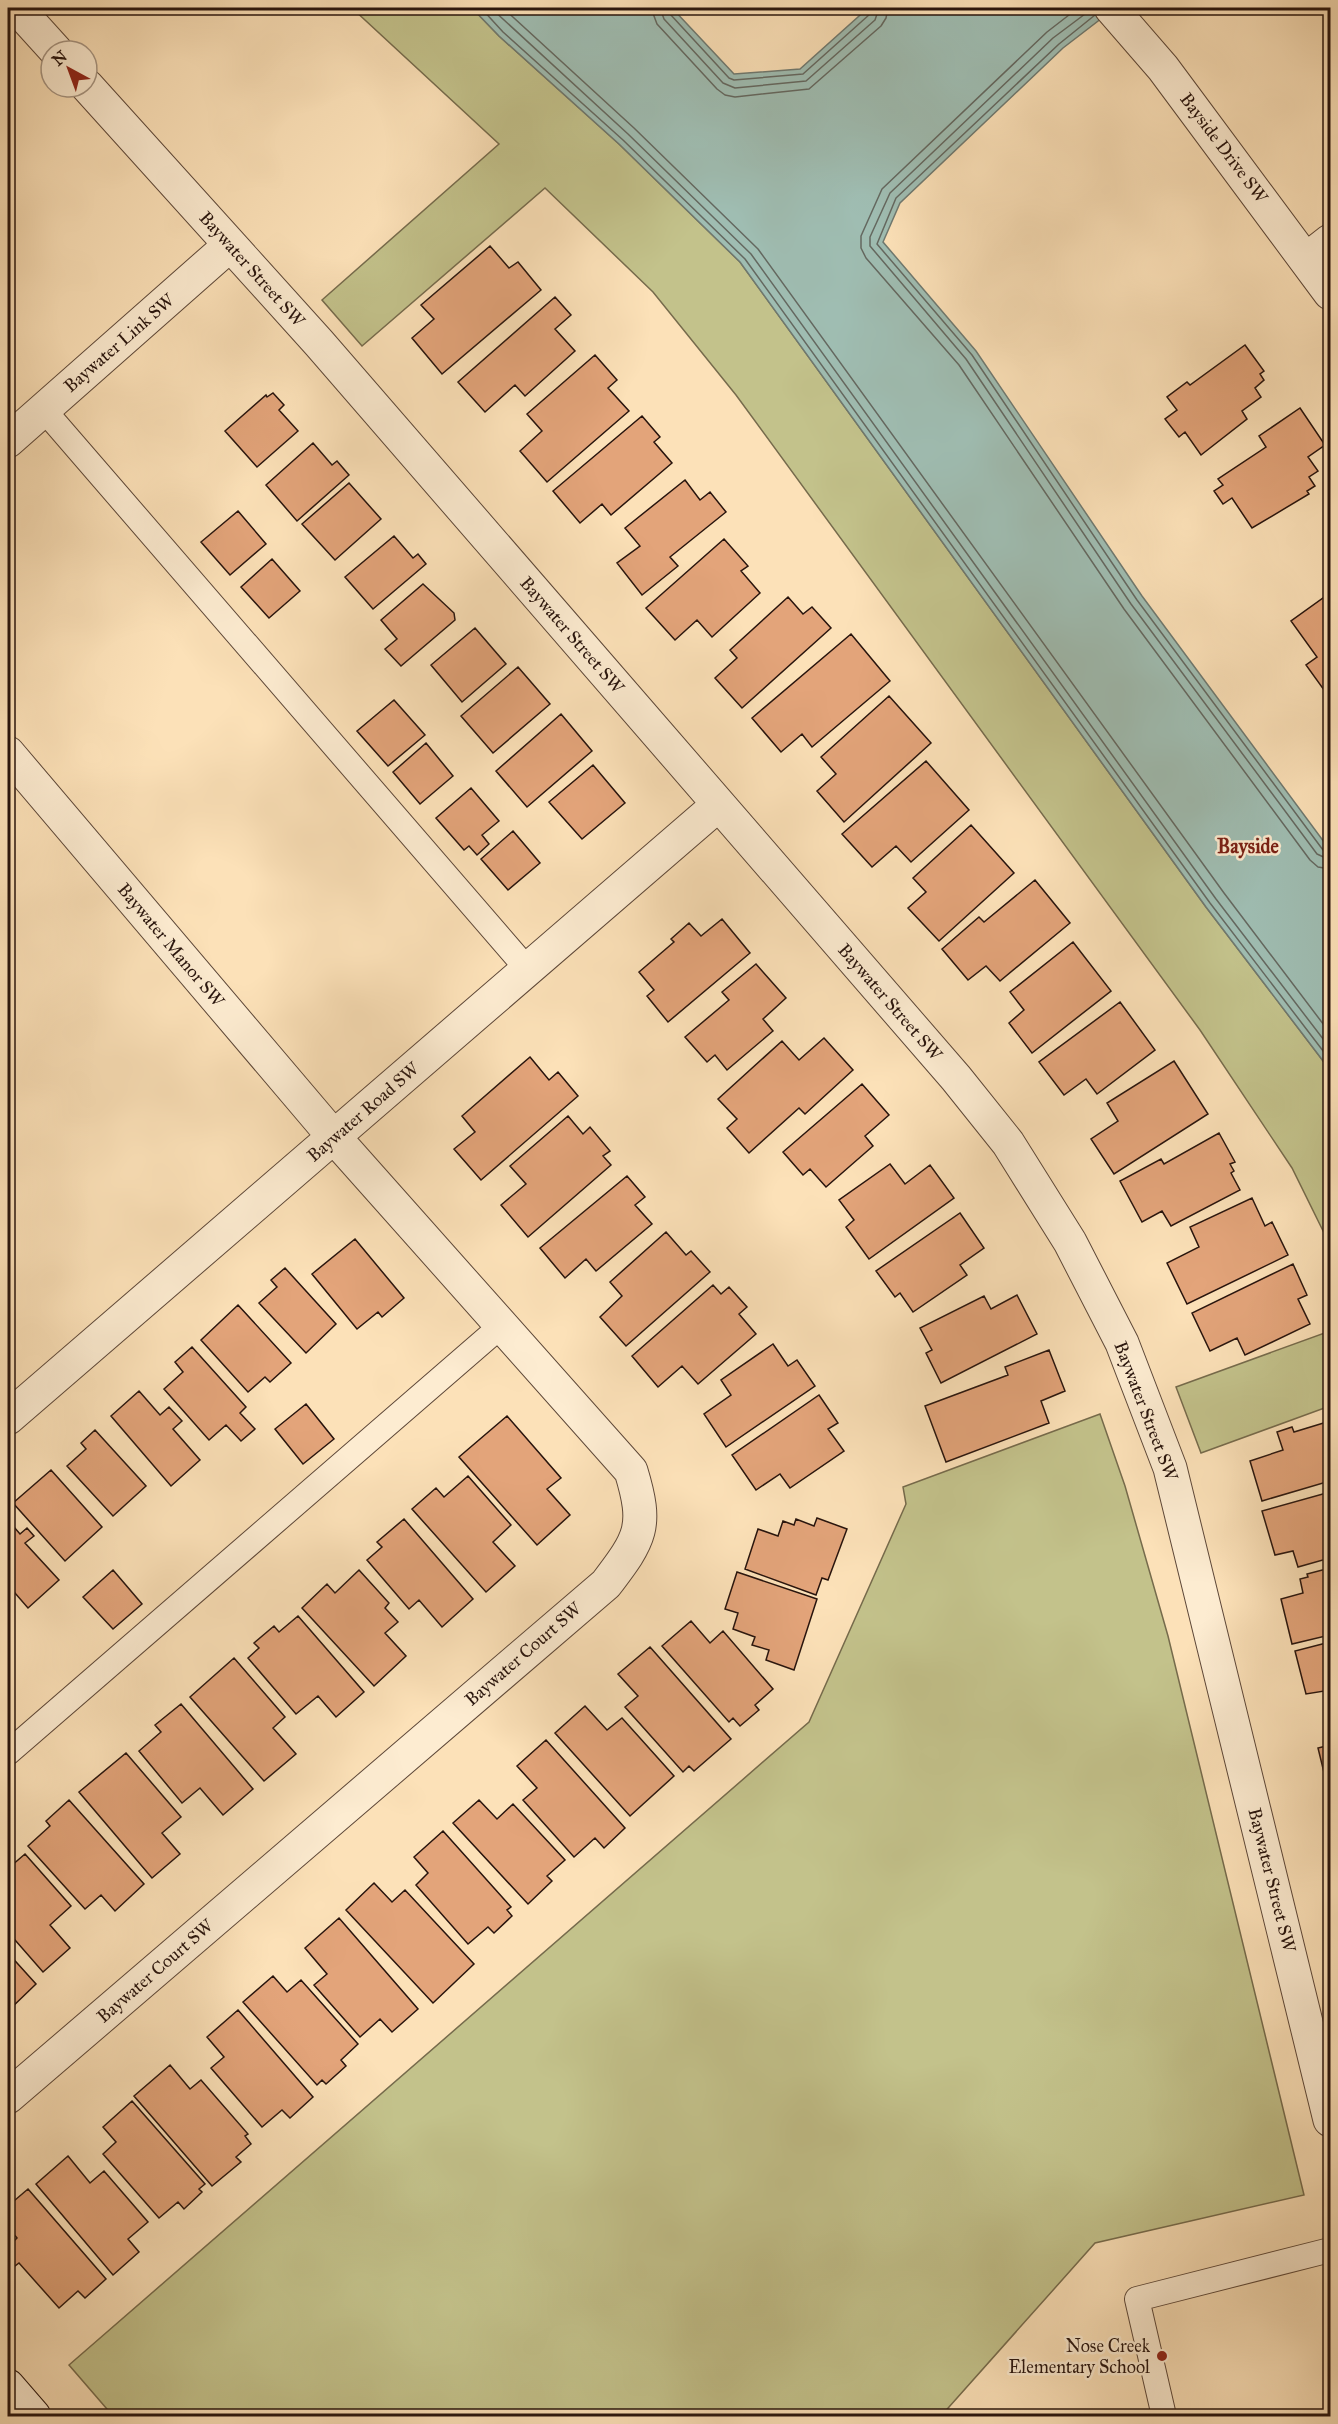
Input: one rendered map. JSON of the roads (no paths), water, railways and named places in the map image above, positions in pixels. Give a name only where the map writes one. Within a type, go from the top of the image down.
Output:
[{"type":"street","points":[[17,8],[45,39]]},
{"type":"street","name":"Bayside Drive SW","points":[[1111,8],[1319,250],[1330,293]]},
{"type":"street","name":"Baywater Street SW","points":[[99,99],[319,343],[956,1077],[1008,1143],[1070,1242],[1122,1343],[1170,1468],[1330,2120]]},
{"type":"street","name":"Baywater Link SW","points":[[8,441],[230,245]]},
{"type":"street","name":"Baywater Manor SW","points":[[8,753],[334,1137]]},
{"type":"street","name":"Baywater Road SW","points":[[8,1419],[718,805]]},
{"type":"street","name":"Baywater Court SW","points":[[8,2097],[606,1584],[626,1557],[640,1530],[641,1503],[631,1471],[334,1137]]},
{"type":"street","points":[[8,2386],[34,2416]]},
{"type":"lane","points":[[44,410],[528,969]]},
{"type":"lane","points":[[8,1753],[501,1326]]},
{"type":"lane","points":[[1164,2416],[1137,2299],[1330,2250]]},
{"type":"water","points":[[472,8],[672,8],[734,74],[800,69],[868,8],[1115,8],[1063,48],[900,203],[883,242],[976,351],[1142,596],[1330,850],[1330,1070],[1206,907],[740,262],[619,144],[499,36]]},
{"type":"place","name":"Nose Creek Elementary School","points":[[1162,2356]]},
{"type":"district","name":"Bayside","points":[[1248,846]]}]
